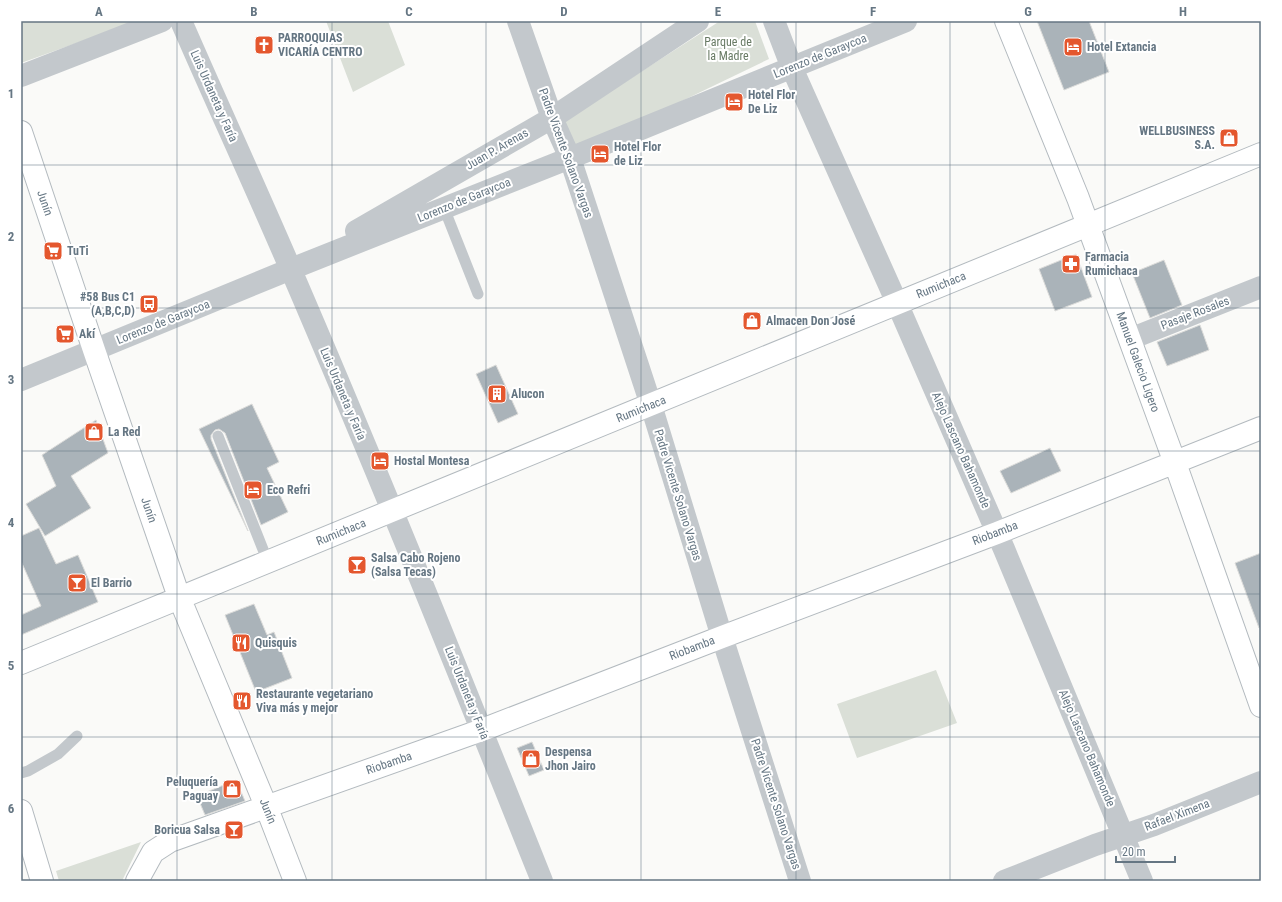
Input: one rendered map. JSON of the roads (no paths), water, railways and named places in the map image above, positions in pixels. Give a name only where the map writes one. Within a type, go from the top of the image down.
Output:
[{"type":"street","points":[[21,76],[162,21]]},
{"type":"street","name":"Luis Urdaneta y Faría","points":[[181,21],[291,269],[482,730],[542,881]]},
{"type":"street","name":"Padre Vicente Solano Vargas","points":[[518,21],[552,118],[570,158],[651,405],[722,637],[800,881]]},
{"type":"street","name":"Juan P. Arenas","points":[[291,269],[552,118],[698,21]]},
{"type":"street","name":"Alejo Lascano Bahamonde","points":[[774,21],[792,68],[997,532],[1114,810],[1142,881]]},
{"type":"street","name":"Lorenzo de Garaycoa","points":[[21,380],[291,269],[570,158],[906,21]]},
{"type":"street","name":"Manuel Galecio Ligero","points":[[1006,21],[1088,225],[1175,463],[1261,706]]},
{"type":"street","name":"Junín","points":[[21,132],[94,350],[180,597],[266,806],[295,881]]},
{"type":"street","name":"Rumichaca","points":[[21,663],[1261,154]]},
{"type":"street","name":"Pasaje Rosales","points":[[1130,339],[1261,287]]},
{"type":"street","name":"Riobamba","points":[[137,881],[153,852],[170,842],[266,806],[482,730],[1175,463],[1261,428]]},
{"type":"street","name":"Rafael Ximena","points":[[1004,881],[1261,782]]},
{"type":"street","points":[[22,814],[42,881]]},
{"type":"lane","points":[[444,208],[478,294]]},
{"type":"lane","points":[[218,436],[268,562]]},
{"type":"lane","points":[[21,773],[28,771],[58,754],[77,736]]},
{"type":"place","name":"PARROQUIAS VICARÍA CENTRO","points":[[264,45]]},
{"type":"place","name":"Hotel Extancia","points":[[1073,47]]},
{"type":"place","name":"Hotel Flor De Liz","points":[[734,102]]},
{"type":"place","name":"WELLBUSINESS S.A.","points":[[1229,138]]},
{"type":"place","name":"Hotel Flor de Liz","points":[[600,154]]},
{"type":"place","name":"TuTi","points":[[53,251]]},
{"type":"place","name":"Farmacia Rumichaca","points":[[1071,264]]},
{"type":"place","name":"#58 Bus C1 (A,B,C,D)","points":[[149,304]]},
{"type":"place","name":"Almacen Don José","points":[[752,321]]},
{"type":"place","name":"Akí","points":[[65,334]]},
{"type":"place","name":"Alucon","points":[[497,394]]},
{"type":"place","name":"La Red","points":[[94,432]]},
{"type":"place","name":"Hostal Montesa","points":[[380,461]]},
{"type":"place","name":"Eco Refri","points":[[253,490]]},
{"type":"place","name":"Salsa Cabo Rojeno (Salsa Tecas)","points":[[357,565]]},
{"type":"place","name":"El Barrio","points":[[77,583]]},
{"type":"place","name":"Quisquis","points":[[241,643]]},
{"type":"place","name":"Restaurante vegetariano Viva más y mejor","points":[[242,701]]},
{"type":"place","name":"Despensa Jhon Jairo","points":[[531,759]]},
{"type":"place","name":"Peluquería Paguay","points":[[232,789]]},
{"type":"place","name":"Boricua Salsa","points":[[234,830]]},
{"type":"park label","name":"Parque de la Madre","points":[[728,49]]}]
